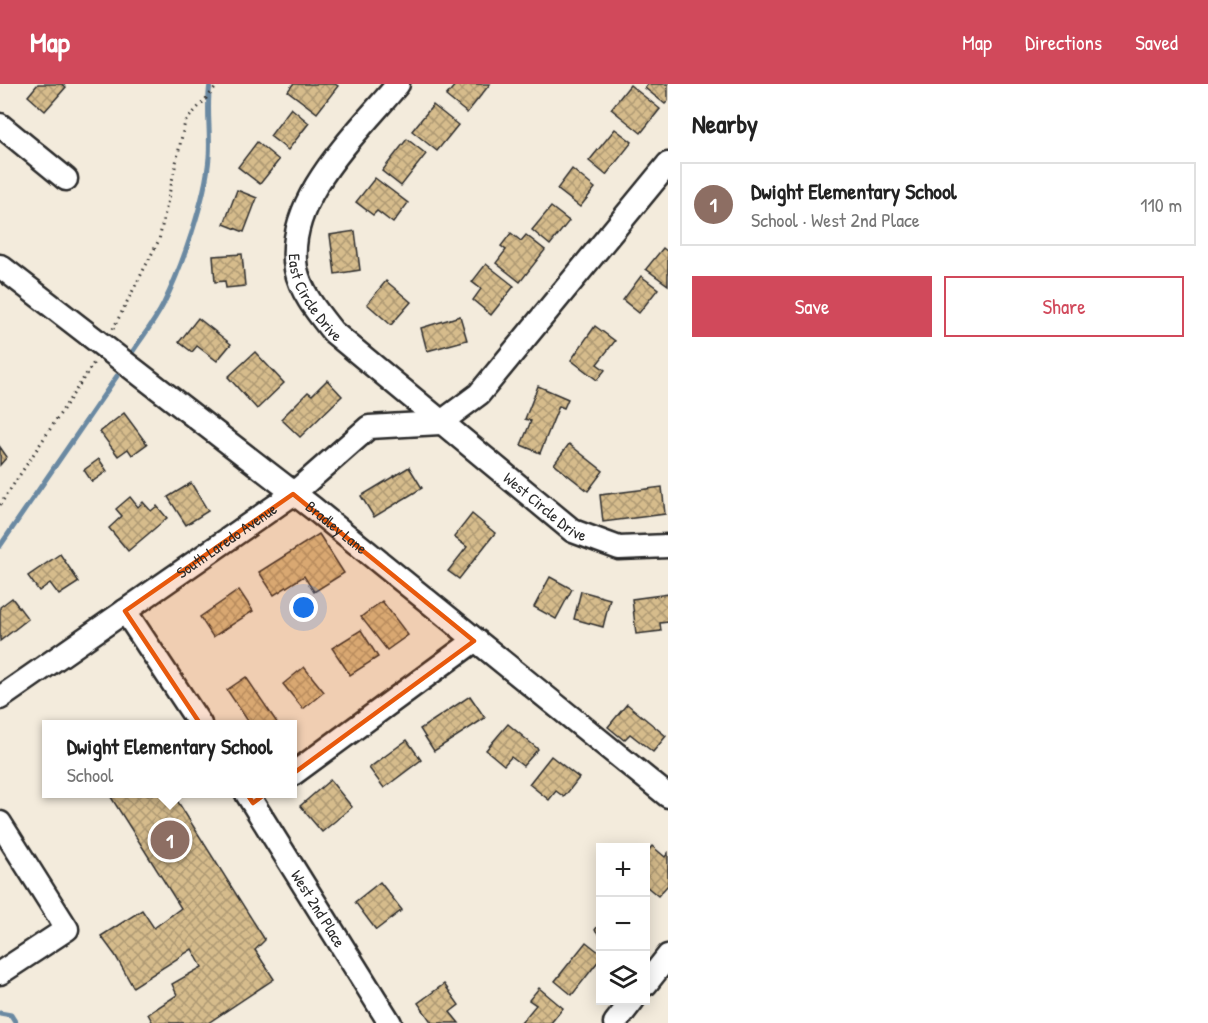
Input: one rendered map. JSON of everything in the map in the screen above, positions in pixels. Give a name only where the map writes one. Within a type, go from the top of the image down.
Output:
[{"type":"street","name":"East Circle Drive","points":[[398,84],[316,183],[303,211],[294,243],[296,271],[310,302],[333,332],[440,423]]},
{"type":"street","points":[[0,125],[66,179]]},
{"type":"street","points":[[440,423],[479,394],[668,164]]},
{"type":"street","name":"Bradley Lane","points":[[0,266],[293,494],[668,796]]},
{"type":"street","name":"South Laredo Avenue","points":[[0,698],[293,494],[369,427],[440,423]]},
{"type":"street","name":"West Circle Drive","points":[[440,423],[573,531],[619,548],[668,546]]},
{"type":"street","points":[[125,611],[197,720]]},
{"type":"street","points":[[297,771],[474,642]]},
{"type":"street","name":"West 2nd Place","points":[[257,798],[390,1023]]},
{"type":"street","points":[[0,823],[67,929],[0,973]]},
{"type":"street","points":[[650,978],[668,956]]},
{"type":"street","points":[[615,1023],[629,1005]]},
{"type":"path","points":[[0,505],[104,347],[159,240],[180,136],[185,122],[219,84]]},
{"type":"highlighted area","points":[[293,494],[474,641],[253,803],[125,611]]},
{"type":"building","points":[[38,84],[62,84],[66,87],[45,111],[28,96]]},
{"type":"building","points":[[293,84],[335,84],[338,86],[317,113],[288,91]]},
{"type":"building","points":[[456,84],[490,84],[467,113],[446,96]]},
{"type":"building","points":[[648,84],[668,84],[668,101],[665,104],[645,88]]},
{"type":"building","points":[[630,85],[660,109],[641,133],[611,109]]},
{"type":"building","points":[[433,105],[458,125],[437,151],[412,131]]},
{"type":"building","points":[[291,108],[309,123],[288,150],[270,136]]},
{"type":"building","points":[[615,129],[632,142],[606,175],[589,161]]},
{"type":"building","points":[[407,139],[426,154],[401,186],[382,171]]},
{"type":"building","points":[[257,142],[279,160],[260,184],[238,167]]},
{"type":"building","points":[[572,169],[595,188],[580,207],[557,189]]},
{"type":"building","points":[[375,178],[408,203],[393,223],[377,211],[373,215],[356,202]]},
{"type":"building","points":[[237,190],[257,198],[244,232],[224,224]]},
{"type":"building","points":[[551,207],[569,221],[550,245],[532,230]]},
{"type":"building","points":[[355,231],[360,270],[335,274],[330,235]]},
{"type":"building","points":[[511,233],[521,241],[526,235],[545,250],[520,282],[496,263],[506,250],[501,246]]},
{"type":"building","points":[[663,248],[668,252],[668,285],[646,269]]},
{"type":"building","points":[[242,254],[245,286],[226,288],[225,281],[215,282],[213,256]]},
{"type":"building","points":[[486,264],[514,286],[491,315],[473,300],[481,289],[472,282]]},
{"type":"building","points":[[641,276],[658,289],[639,313],[623,300]]},
{"type":"building","points":[[386,281],[411,302],[391,325],[367,304]]},
{"type":"building","points":[[460,316],[467,340],[427,351],[421,328]]},
{"type":"building","points":[[198,318],[231,344],[217,361],[197,346],[192,352],[179,342]]},
{"type":"building","points":[[595,326],[615,341],[597,364],[605,370],[597,380],[571,360]]},
{"type":"building","points":[[255,352],[284,383],[257,409],[228,377]]},
{"type":"building","points":[[327,380],[342,396],[300,437],[281,419],[308,392],[312,395]]},
{"type":"building","points":[[538,386],[568,399],[564,408],[559,406],[540,453],[521,445],[531,421],[525,419]]},
{"type":"building","points":[[124,413],[147,444],[132,455],[128,449],[118,456],[100,432]]},
{"type":"building","points":[[569,444],[603,471],[588,491],[554,464]]},
{"type":"building","points":[[0,447],[7,457],[0,465]]},
{"type":"building","points":[[99,459],[107,471],[92,482],[84,470]]},
{"type":"building","points":[[409,467],[422,488],[374,517],[361,496]]},
{"type":"building","points":[[191,483],[208,511],[186,525],[168,497]]},
{"type":"building","points":[[662,487],[665,514],[603,522],[600,495]]},
{"type":"building","points":[[130,497],[138,507],[143,502],[151,511],[157,506],[167,518],[128,551],[109,528],[122,516],[116,509]]},
{"type":"building","points":[[472,514],[495,533],[459,579],[448,571],[467,547],[454,537]]},
{"type":"building","points":[[319,534],[344,573],[314,592],[304,576],[274,595],[259,572]]},
{"type":"building","points":[[60,554],[79,582],[59,595],[50,583],[39,591],[28,576]]},
{"type":"building","points":[[550,577],[572,589],[556,619],[534,607]]},
{"type":"building","points":[[239,590],[253,611],[213,637],[200,617]]},
{"type":"building","points":[[581,591],[610,599],[603,627],[574,619]]},
{"type":"building","points":[[668,594],[668,622],[660,623],[661,631],[636,634],[632,599]]},
{"type":"building","points":[[12,598],[28,619],[0,641],[0,607]]},
{"type":"building","points":[[382,601],[408,635],[387,650],[361,617]]},
{"type":"building","points":[[361,630],[378,657],[350,675],[332,648]]},
{"type":"building","points":[[304,667],[324,692],[303,709],[283,684]]},
{"type":"building","points":[[246,677],[275,720],[247,720],[227,690]]},
{"type":"building","points":[[470,696],[485,718],[434,751],[420,729]]},
{"type":"building","points":[[627,704],[666,736],[653,752],[630,734],[624,740],[608,727]]},
{"type":"building","points":[[508,724],[538,749],[523,766],[511,757],[504,765],[486,750]]},
{"type":"building","points":[[407,740],[421,760],[384,788],[369,768]]},
{"type":"building","points":[[551,756],[579,778],[564,797],[556,791],[549,800],[529,784]]},
{"type":"building","points":[[330,780],[352,807],[322,832],[300,806]]},
{"type":"building","points":[[112,798],[176,798],[265,940],[255,950],[274,979],[208,1023],[153,1023],[148,1014],[177,995],[172,984],[202,967],[192,949],[133,987],[101,936],[142,910],[154,928],[181,908]]},
{"type":"building","points":[[652,846],[665,857],[668,853],[668,885],[658,896],[650,889],[650,848]]},
{"type":"building","points":[[380,882],[402,910],[376,930],[355,902]]},
{"type":"building","points":[[586,942],[596,950],[596,964],[572,995],[555,981]]},
{"type":"building","points":[[444,984],[459,1005],[450,1012],[459,1023],[432,1023],[418,1003]]},
{"type":"building","points":[[539,988],[563,1008],[551,1023],[521,1023],[536,1005],[529,1000]]},
{"type":"waterway","points":[[133,351],[163,305],[185,252],[198,212],[209,157],[210,84]]},
{"type":"waterway","points":[[0,546],[117,376]]},
{"type":"waterway","points":[[0,1013],[11,1015],[16,1023]]},
{"type":"place","name":"Dwight Elementary School","points":[[170,840]]}]
